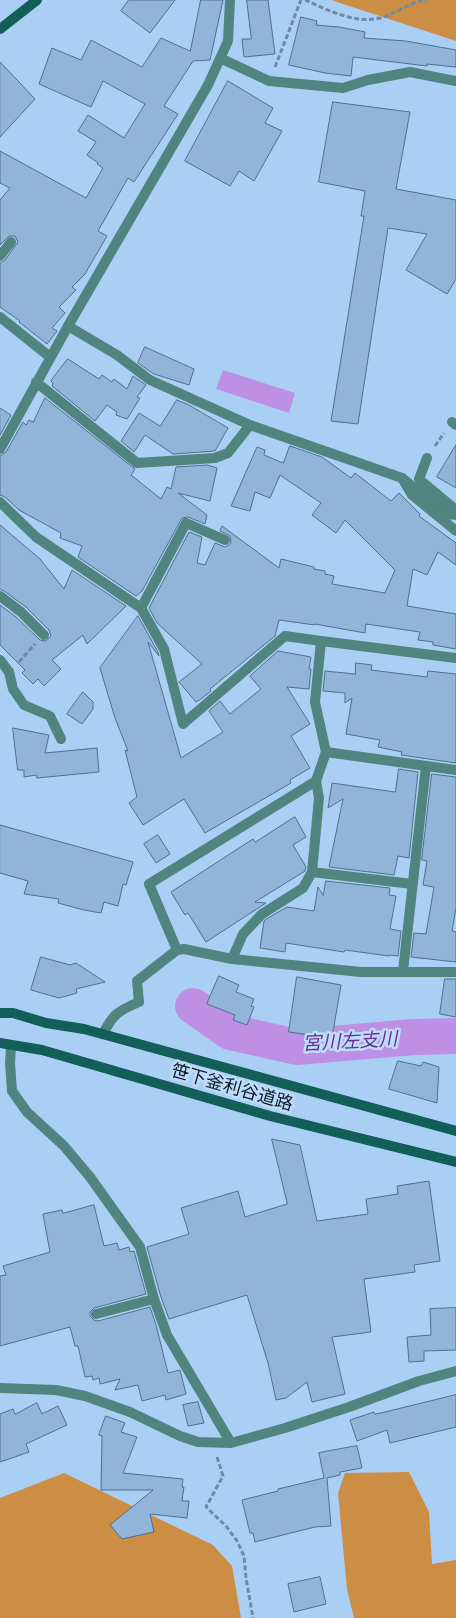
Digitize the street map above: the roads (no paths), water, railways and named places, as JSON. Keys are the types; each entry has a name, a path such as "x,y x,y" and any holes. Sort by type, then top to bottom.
{"street":[{"path":"0,29 37,0"},
{"path":"0,449 50,357 208,85 228,41 230,0"},
{"path":"220,58 269,81 343,88 368,80 410,72 456,80"},
{"path":"0,256 11,242"},
{"path":"0,317 50,357"},
{"path":"68,326 117,355 150,380 250,425 402,478 448,514 456,515"},
{"path":"36,382 137,463 215,458 228,453 250,425"},
{"path":"426,458 419,478 456,510"},
{"path":"402,478 412,495 456,531"},
{"path":"0,502 36,537 141,608 164,649 183,724 285,636 456,658"},
{"path":"141,608 186,523 225,540"},
{"path":"0,596 21,612 44,635"},
{"path":"232,958 243,934 262,914 303,888 312,872 319,798 316,781 326,752 315,702 320,641"},
{"path":"0,660 9,672 13,689 24,705 50,716 61,739"},
{"path":"326,752 456,770"},
{"path":"403,971 426,766"},
{"path":"176,950 149,884 316,781"},
{"path":"312,872 412,884"},
{"path":"103,1034 111,1018 124,1008 139,1002 137,981 176,950 184,949 232,958 361,972 456,972"},
{"name":"笹下釜利谷道路","path":"0,1013 13,1013 46,1023 84,1029 456,1132"},
{"name":"笹下釜利谷道路","path":"0,1043 42,1050 270,1116 456,1162"},
{"path":"11,1046 12,1090 27,1112 64,1146 90,1177 140,1247 154,1299 167,1335 231,1443"},
{"path":"96,1314 154,1299"},
{"path":"0,1388 56,1390 85,1396 130,1412 180,1436 198,1442 231,1443 285,1428 419,1381 456,1371"}],"waterway":[{"name":"宮川左支川","path":"193,1006 230,1032 297,1047 414,1037 456,1036"}]}
